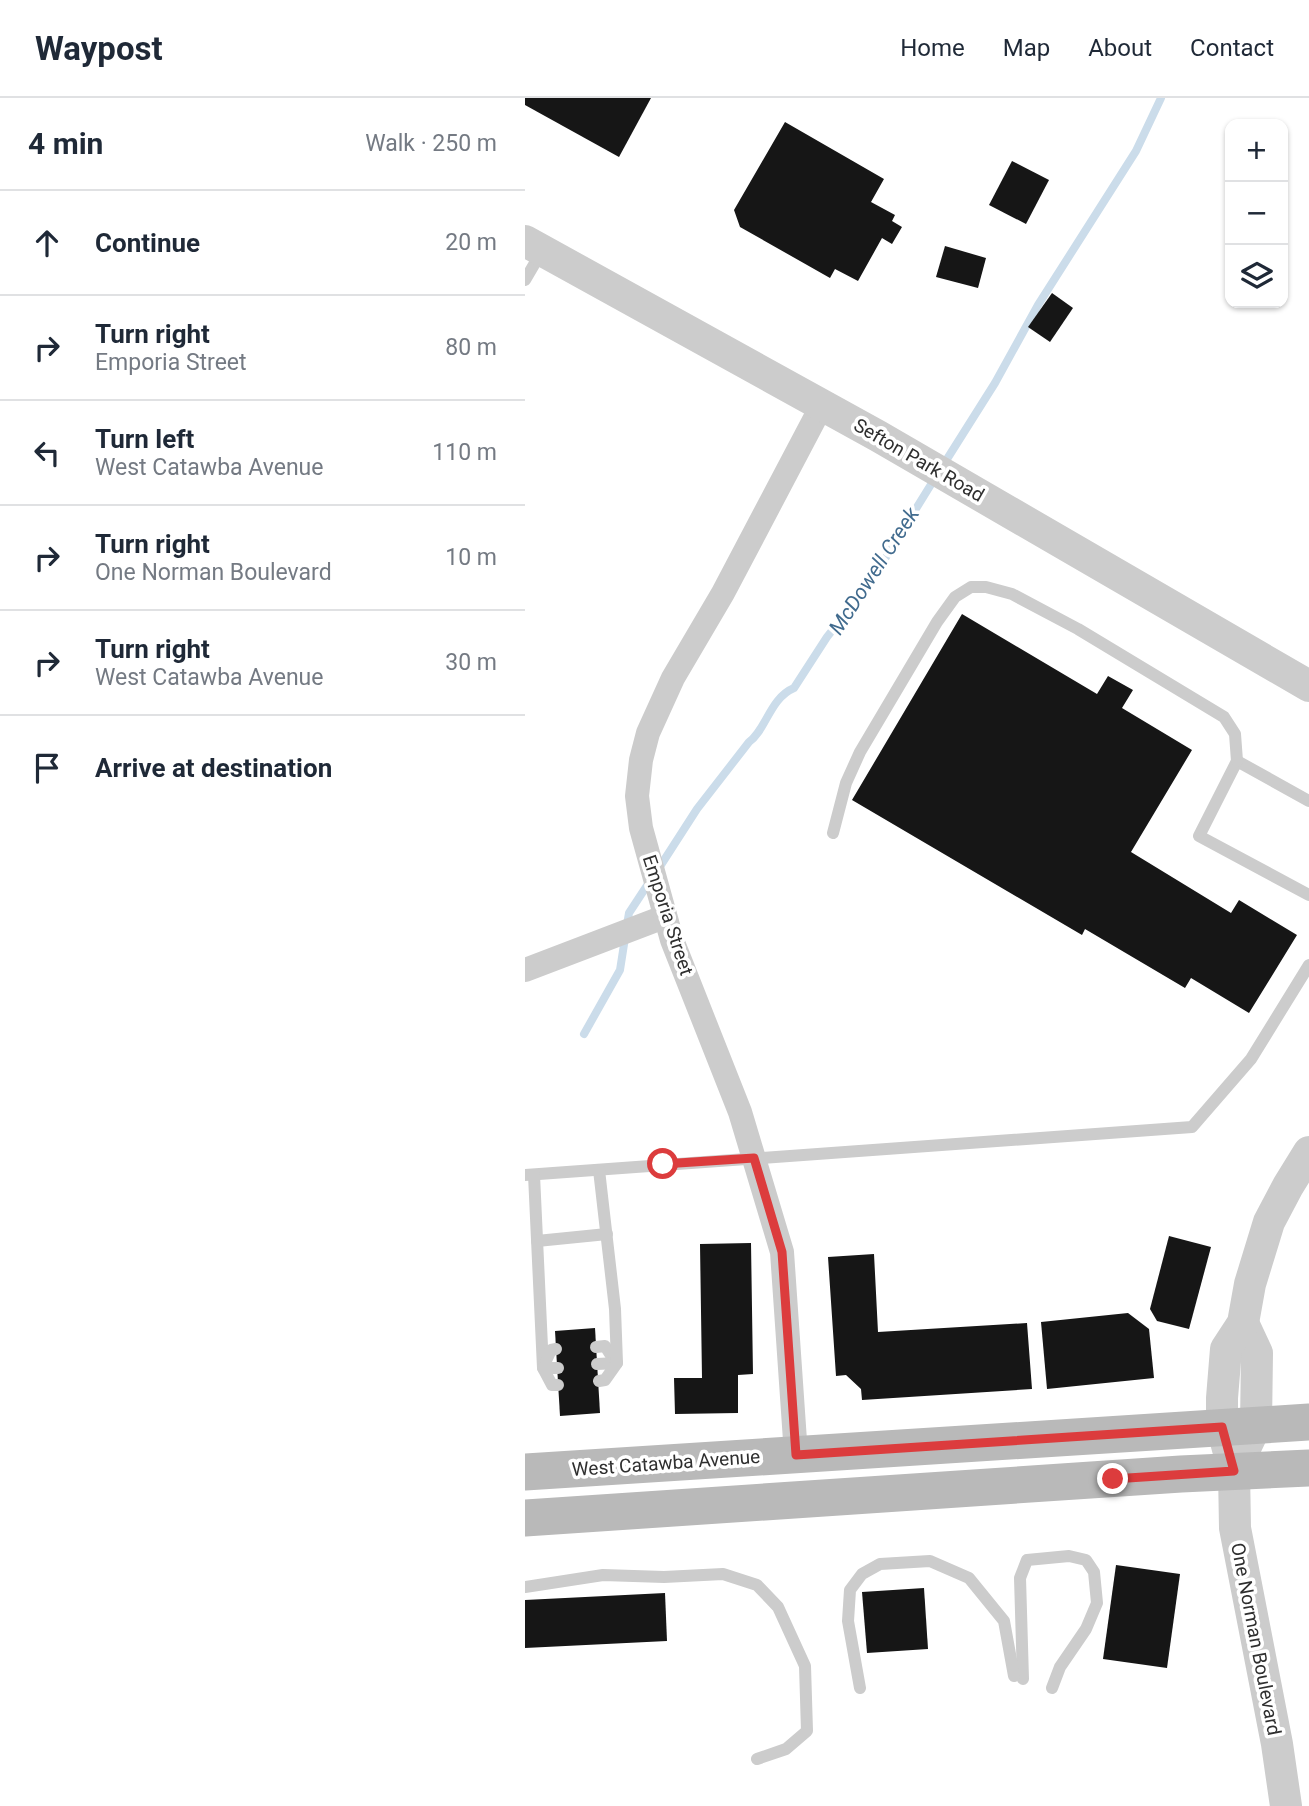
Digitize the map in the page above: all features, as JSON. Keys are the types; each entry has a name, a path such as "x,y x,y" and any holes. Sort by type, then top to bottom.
{"main road":[{"name":"West Catawba Avenue","path":"525,1472 1309,1422"},
{"path":"525,1493 641,1484 717,1460"},
{"path":"525,1518 1309,1468"}],"street":[{"name":"Sefton Park Road","path":"534,246 822,405 1309,686"},
{"name":"Emporia Street","path":"796,1455 782,1252 740,1112 664,917 641,828 637,796 641,760 648,733 673,678 723,593 822,405"},
{"path":"525,970 664,917"},
{"name":"One Norman Boulevard","path":"1286,1806 1277,1744 1235,1528 1234,1471 1239,1426 1226,1349 1243,1323 1250,1284 1269,1222 1308,1156"}],"lane":[{"path":"525,280 534,246"},
{"path":"833,833 846,783 860,752 937,622 955,597 971,587 986,587 1012,594 1078,629 1224,717 1235,734 1237,761 1199,836 1309,895"},
{"path":"1237,761 1309,801"},
{"path":"558,1385 552,1385 543,1368 537,1241 529,1175 1192,1127 1251,1059 1309,965"},
{"path":"599,1170 615,1309 617,1363 605,1380 599,1381"},
{"path":"537,1241 607,1234"},
{"path":"596,1347 605,1346 617,1363"},
{"path":"543,1368 551,1350 556,1349"},
{"path":"597,1364 617,1363"},
{"path":"543,1368 558,1367"},
{"path":"860,1688 848,1620 850,1590 862,1574 880,1564 930,1561 969,1578 1004,1621 1019,1677 1020,1578 1027,1560 1069,1556 1086,1560 1094,1572 1097,1603 1086,1629 1060,1667 1052,1688"},
{"path":"525,1587 603,1575 664,1577 723,1574 757,1586 778,1607 805,1666 807,1731 786,1749 757,1759"}],"building":[{"path":"525,98 651,98 619,157 525,105"},
{"path":"785,122 884,179 871,202 895,215 892,221 902,227 892,244 882,238 858,281 835,269 830,278 740,227 734,210"},
{"path":"1012,161 1049,180 1026,224 989,205"},
{"path":"945,246 986,258 978,288 936,277"},
{"path":"1052,293 1073,308 1050,342 1028,327"},
{"path":"962,614 1097,694 1108,676 1133,690 1122,708 1192,750 1131,852 1231,913 1239,900 1297,935 1249,1013 1191,978 1185,988 1085,929 1082,935 852,800"},
{"path":"1169,1236 1211,1247 1189,1329 1157,1321 1150,1309"},
{"path":"751,1243 753,1374 738,1375 738,1413 675,1414 674,1378 702,1378 700,1244"},
{"path":"874,1254 878,1332 1027,1323 1032,1389 862,1400 861,1389 846,1375 836,1376 828,1257"},
{"path":"1128,1313 1149,1329 1154,1378 1047,1389 1041,1322"},
{"path":"595,1328 600,1413 560,1416 555,1331"},
{"path":"1116,1565 1180,1574 1167,1668 1103,1659"},
{"path":"924,1588 928,1649 867,1653 862,1592"},
{"path":"665,1593 667,1641 525,1648 525,1600"}],"waterway":[{"name":"McDowell Creek","path":"942,467 995,383 1038,305 1136,151 1161,98"},
{"name":"McDowell Creek","path":"659,868 697,809 755,737 779,699 794,688 827,637 870,583 935,478"},
{"name":"McDowell Creek","path":"627,925 629,913 650,881"},
{"name":"McDowell Creek","path":"584,1034 620,970 625,938"}],"route":[{"path":"663,1164 754,1158 782,1252 796,1455 1222,1427 1234,1471 1113,1479"}]}
